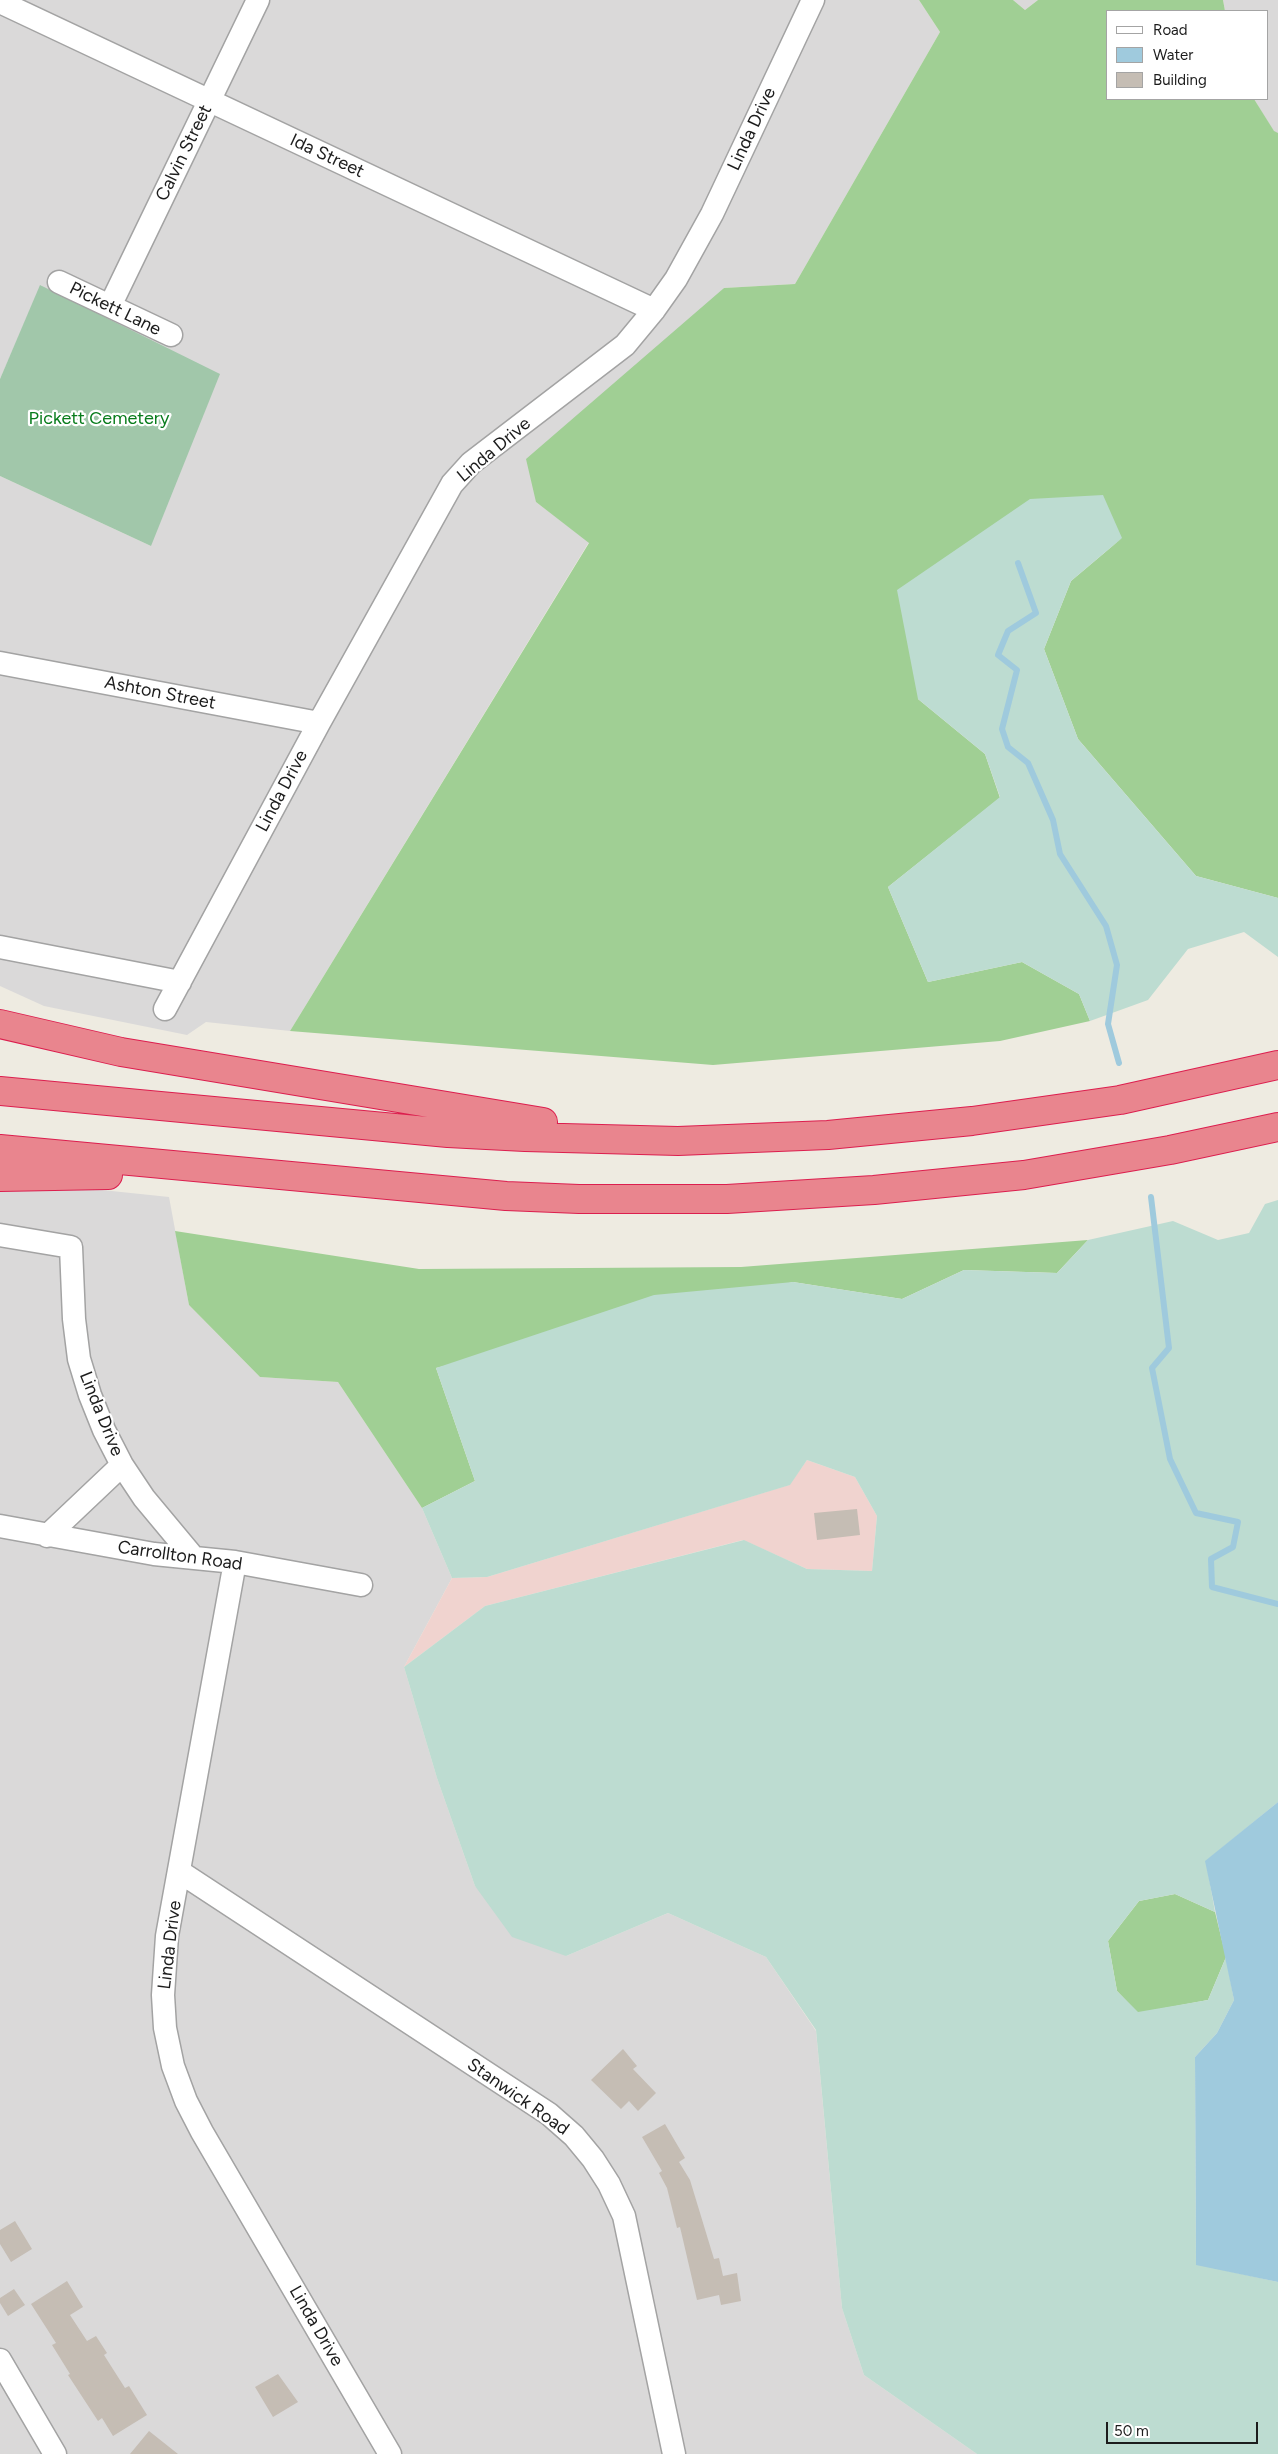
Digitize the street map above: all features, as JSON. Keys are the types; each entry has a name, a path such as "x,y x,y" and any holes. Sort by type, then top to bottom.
{"highway":[{"path":"0,1024 121,1052 480,1113 678,1141"},
{"path":"0,1091 448,1133 545,1138 678,1141 828,1135 972,1121 1120,1100 1278,1065"},
{"path":"0,1149 506,1196 579,1200 727,1199 884,1189 1024,1175 1170,1150 1278,1127"},
{"path":"0,1177 256,1174"}],"street":[{"name":"Calvin Street","path":"110,306 258,0"},
{"name":"Linda Drive","path":"165,1009 319,723 452,484 471,463 625,345 654,310 676,279 712,214 812,0"},
{"name":"Ida Street","path":"0,2 654,310"},
{"name":"Pickett Lane","path":"59,282 172,336"},
{"name":"Ashton Street","path":"0,663 319,723"},
{"path":"0,947 180,982"},
{"name":"Linda Drive","path":"0,1235 72,1247 74,1319 79,1359 90,1395 104,1430 122,1465 144,1498 194,1558"},
{"path":"47,1536 122,1465"},
{"name":"Carrollton Road","path":"0,1526 47,1536 194,1558 235,1562 361,1585"},
{"name":"Linda Drive","path":"235,1562 167,1936 163,1995 165,2028 180,2083 202,2132 390,2454"},
{"name":"Stanwick Road","path":"180,1872 548,2114 574,2136 593,2159 609,2184 624,2216 674,2454"},
{"path":"0,2360 55,2454"}],"shaded area":[{"path":"0,0 919,0 940,32 795,284 724,288 536,502 589,542 290,1031 206,1022 187,1035 44,1006 0,986 0,476 151,546 41,285 0,379"},
{"path":"1013,0 1038,0 1025,10"},
{"path":"1223,0 1278,0 1278,133 1274,132 1255,100 1268,100 1268,10 1225,10"},
{"path":"1103,495 1122,538 1071,581 1044,649 1078,739 1196,876 1278,898 1278,957 1244,932 1188,949 1148,1000 1090,1021 1079,994 1022,962 928,982 888,887 1000,797 985,754 918,699 897,590 1030,499"},
{"path":"35,1183 169,1197 189,1305 260,1377 338,1382 422,1508 452,1578 404,1667 437,1778 475,1886 566,1956 668,1913 766,1957 816,2031 842,2308 864,2375 977,2454 0,2454 0,1188"},
{"path":"1278,1200 1278,1802 1206,1861 1215,1912 1175,1894 1139,1901 1108,1941 1117,1991 1138,2012 1208,2000 1226,1957 1234,2000 1217,2033 1195,2057 1196,2264 1278,2282 1278,2454 977,2454 864,2375 842,2308 816,2030 766,1957 668,1913 566,1956 512,1937 475,1886 437,1778 404,1667 485,1606 744,1540 807,1569 872,1571 877,1516 855,1477 807,1460 790,1485 487,1577 452,1578 422,1508 475,1481 436,1368 654,1295 793,1282 902,1299 964,1270 1057,1273 1088,1240 1173,1221 1218,1240 1249,1233 1265,1204"},
{"path":"807,1460 855,1477 877,1516 872,1571 807,1569 743,1540 485,1606 404,1667 452,1578 487,1577 789,1485"}],"green space":[{"path":"919,0 1013,0 1025,10 1038,0 1223,0 1225,10 1106,10 1106,100 1255,100 1274,131 1278,133 1278,898 1196,876 1078,739 1044,649 1071,581 1122,538 918,699 985,754 1000,798 888,887 928,982 1022,962 1079,994 1090,1021 1000,1041 713,1065 290,1031 589,543 536,502 526,459 724,288 795,284 940,32"},
{"name":"Pickett Cemetery","path":"40,285 220,374 151,546 0,476 0,379"},
{"path":"175,1231 419,1269 741,1267 1088,1240 1057,1273 964,1270 902,1299 793,1282 436,1368 475,1481 422,1508 338,1382 260,1377 189,1305"},
{"path":"1175,1894 1215,1912 1226,1957 1208,2000 1138,2013 1117,1991 1108,1941 1139,1901"}],"water":[{"path":"1278,1802 1278,2282 1196,2265 1195,2057 1217,2033 1234,2000 1205,1861"}],"building":[{"path":"857,1509 860,1535 817,1540 814,1513"},
{"path":"623,2049 637,2066 633,2069 656,2093 638,2111 629,2101 621,2109 591,2080"},
{"path":"665,2124 685,2158 679,2162 690,2180 714,2259 719,2258 723,2276 737,2273 741,2301 721,2305 719,2295 697,2300 680,2227 677,2228 667,2188 659,2173 662,2171 642,2137"},
{"path":"15,2221 32,2249 11,2262 0,2244 0,2230"},
{"path":"67,2281 83,2307 70,2315 87,2341 96,2336 107,2353 104,2355 125,2388 129,2386 147,2415 113,2436 102,2418 98,2421 68,2375 70,2374 52,2345 56,2343 31,2304"},
{"path":"14,2289 25,2305 8,2316 0,2303 0,2298"},
{"path":"278,2374 298,2402 273,2417 255,2387"},
{"path":"149,2431 178,2454 130,2454"}],"waterway":[{"path":"1018,563 1036,613 1008,631 998,655 1017,670 1002,729 1008,747 1028,763 1053,820 1060,854 1106,926 1117,965 1108,1024 1119,1063"},
{"path":"1151,1197 1169,1348 1152,1368 1170,1459 1196,1513 1238,1522 1233,1547 1211,1559 1212,1587 1278,1604"}]}
